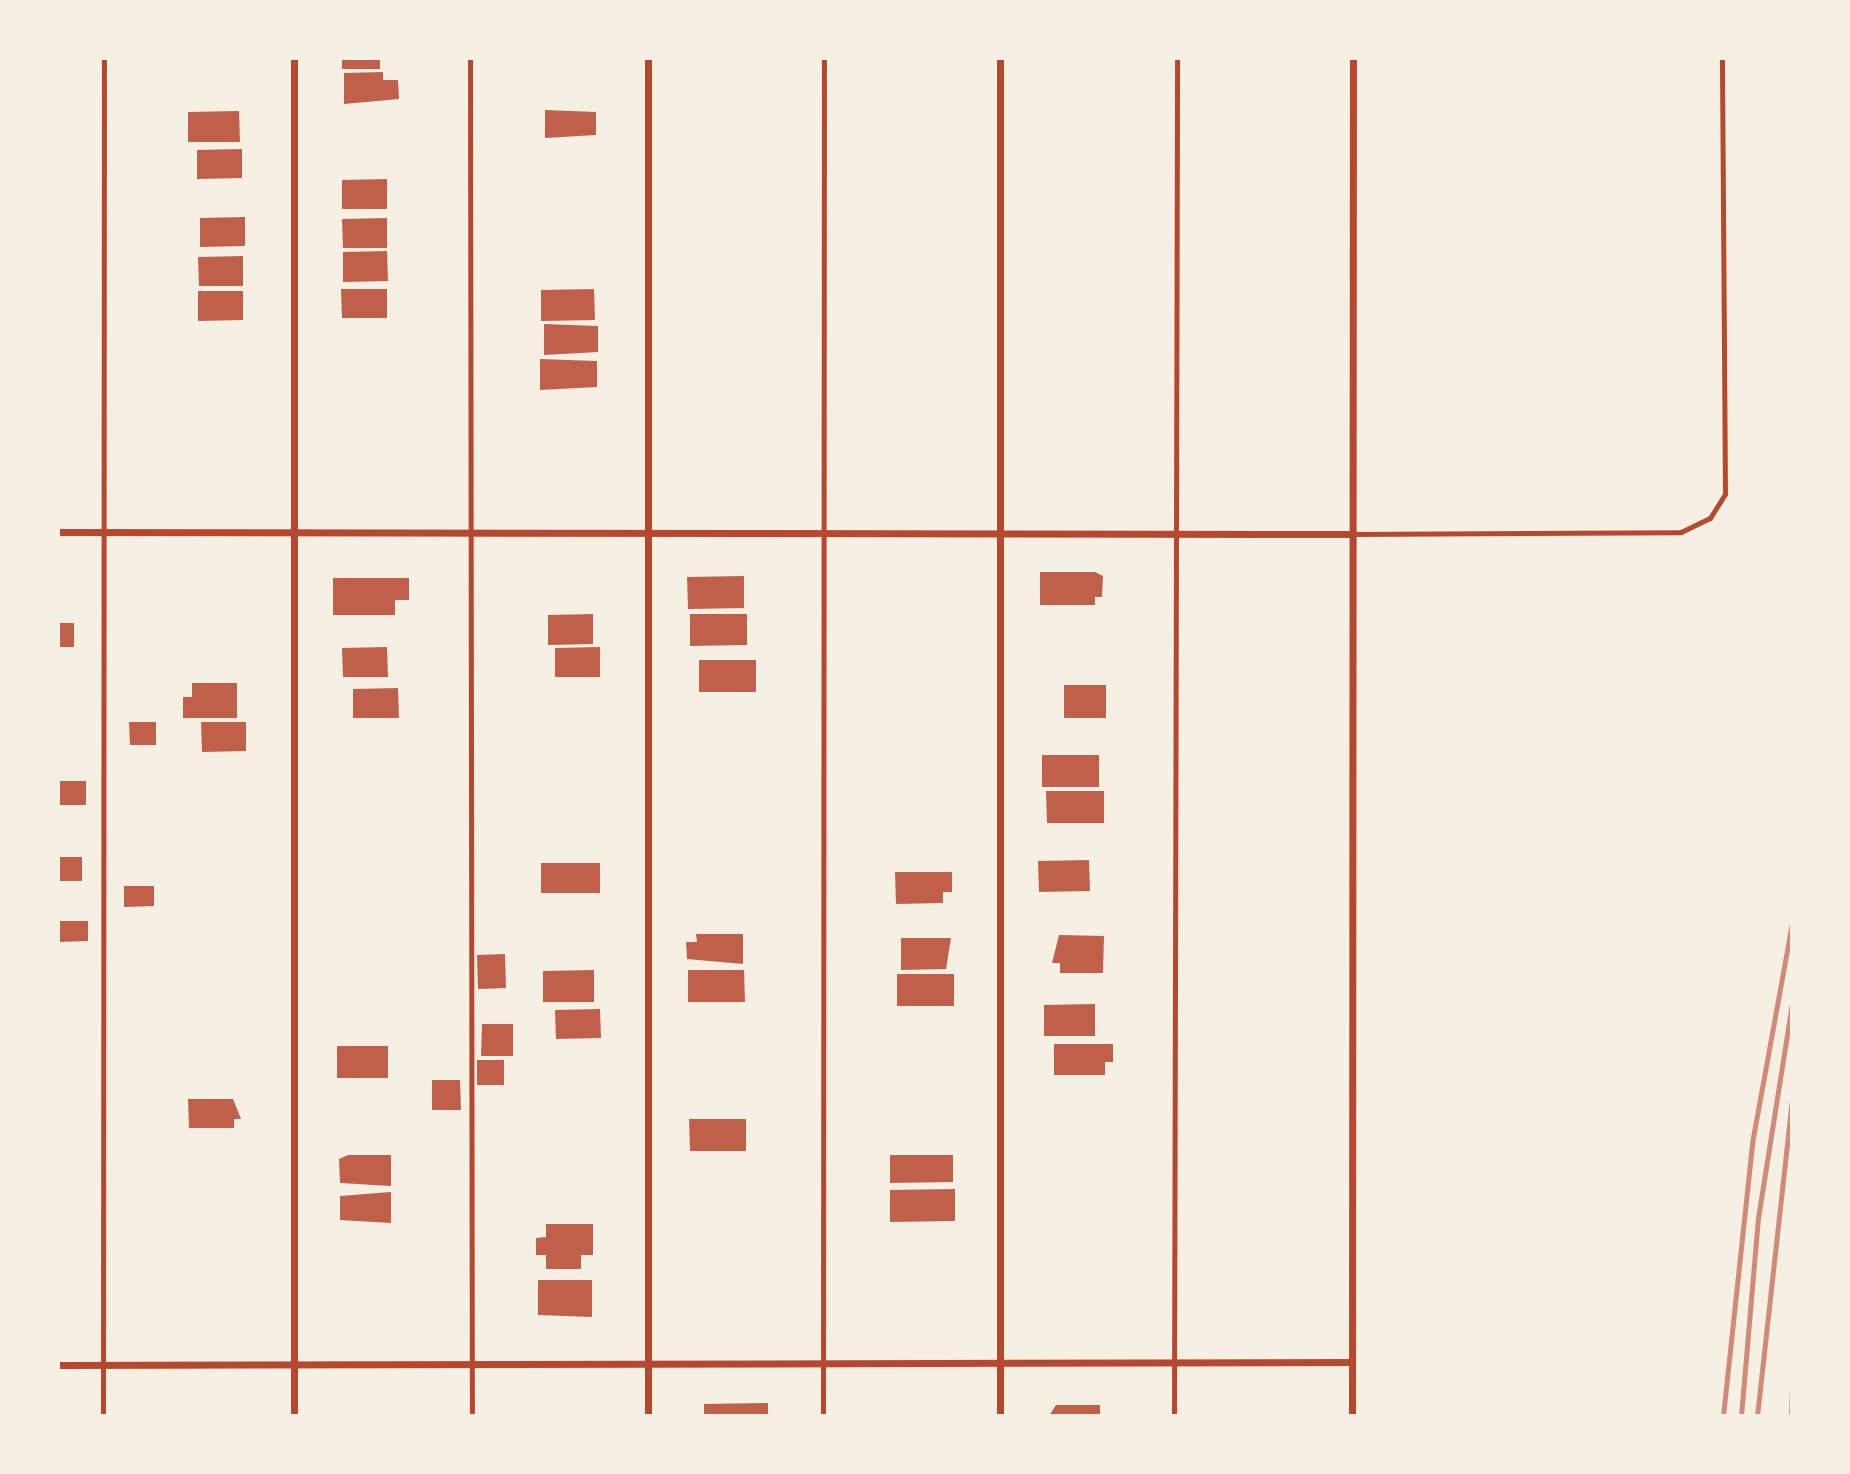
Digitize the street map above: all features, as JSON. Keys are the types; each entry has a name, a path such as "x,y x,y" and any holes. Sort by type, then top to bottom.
{"street":[{"path":"294,58 294,1416"},
{"path":"648,58 648,1416"},
{"path":"1000,58 1000,1416"},
{"path":"1352,1416 1353,58"},
{"path":"58,532 647,530 999,535 1352,534"},
{"path":"58,1365 1352,1362"}],"lane":[{"path":"103,1416 104,58"},
{"path":"470,58 472,1416"},
{"path":"823,1416 824,58"},
{"path":"1174,1416 1177,58"},
{"path":"1352,534 1681,532 1710,518 1726,494 1722,58"}],"building":[{"path":"342,58 380,58 380,69 342,69"},
{"path":"383,72 383,80 398,80 399,99 344,104 344,73"},
{"path":"545,110 596,112 596,135 545,138"},
{"path":"239,111 240,142 188,142 188,112"},
{"path":"242,149 242,178 197,179 197,150"},
{"path":"387,179 387,209 342,209 342,180"},
{"path":"245,217 245,246 200,247 200,218"},
{"path":"387,218 387,248 343,248 342,219"},
{"path":"387,251 388,281 343,282 343,252"},
{"path":"243,256 243,286 199,286 198,257"},
{"path":"341,289 387,289 387,318 342,318"},
{"path":"594,289 595,320 541,321 541,290"},
{"path":"198,291 243,291 243,320 198,321"},
{"path":"544,324 598,326 598,352 544,355"},
{"path":"540,359 597,361 597,387 540,390"},
{"path":"1040,572 1095,572 1103,576 1102,597 1095,597 1095,605 1040,605"},
{"path":"744,576 744,608 688,609 687,577"},
{"path":"333,578 409,578 409,600 395,600 395,615 333,615"},
{"path":"593,614 593,644 548,645 548,615"},
{"path":"690,614 747,614 747,645 690,646"},
{"path":"58,623 74,623 74,647 58,647"},
{"path":"387,647 388,677 343,677 342,648"},
{"path":"600,647 600,677 555,677 555,648"},
{"path":"699,660 756,660 756,692 699,692"},
{"path":"192,683 237,683 237,718 183,718 183,697 192,697"},
{"path":"1064,685 1106,685 1106,718 1064,718"},
{"path":"398,688 399,718 353,718 353,689"},
{"path":"129,722 156,722 156,745 130,745"},
{"path":"201,722 246,722 246,751 202,752"},
{"path":"1042,755 1099,755 1099,787 1042,787"},
{"path":"59,781 86,781 86,805 59,805"},
{"path":"1046,791 1104,791 1104,823 1047,823"},
{"path":"58,857 82,857 82,881 58,881"},
{"path":"1089,860 1090,891 1039,892 1038,861"},
{"path":"541,863 600,863 600,893 541,893"},
{"path":"895,872 952,872 952,892 943,892 943,903 896,904"},
{"path":"124,886 154,886 154,906 124,907"},
{"path":"58,921 88,921 88,941 58,942"},
{"path":"696,934 743,934 743,964 687,959 686,942 697,942"},
{"path":"1059,935 1104,936 1103,973 1060,973 1060,963 1052,963"},
{"path":"901,938 951,938 946,969 901,970"},
{"path":"505,954 506,988 478,989 477,955"},
{"path":"594,970 594,1002 543,1002 543,971"},
{"path":"688,970 744,970 745,1002 688,1002"},
{"path":"897,974 954,974 954,1006 897,1006"},
{"path":"1095,1004 1095,1036 1044,1036 1044,1005"},
{"path":"600,1009 601,1038 556,1039 555,1010"},
{"path":"482,1024 513,1024 513,1056 481,1056"},
{"path":"1054,1044 1113,1044 1113,1062 1105,1062 1105,1075 1054,1075"},
{"path":"337,1046 388,1046 388,1078 337,1078"},
{"path":"477,1060 504,1060 504,1085 477,1085"},
{"path":"432,1080 460,1080 461,1110 432,1110"},
{"path":"188,1099 233,1099 241,1119 234,1119 234,1128 189,1128"},
{"path":"689,1119 746,1119 746,1151 690,1151"},
{"path":"348,1155 391,1155 391,1186 340,1183 339,1159"},
{"path":"890,1155 953,1155 953,1182 890,1183"},
{"path":"955,1189 955,1221 890,1222 890,1190"},
{"path":"391,1192 391,1223 340,1220 340,1196"},
{"path":"546,1224 593,1224 593,1255 581,1255 581,1269 546,1269 546,1255 536,1255 536,1238 546,1237"},
{"path":"538,1280 592,1280 592,1317 538,1315"},
{"path":"768,1403 768,1416 704,1416 704,1404"},
{"path":"1056,1405 1100,1405 1100,1416 1049,1416"}],"railway":[{"path":"1723,1416 1752,1143 1792,923"},
{"path":"1741,1416 1758,1218 1792,1004"},
{"path":"1757,1416 1792,1100"},
{"path":"1791,1416 1792,1388"}]}
